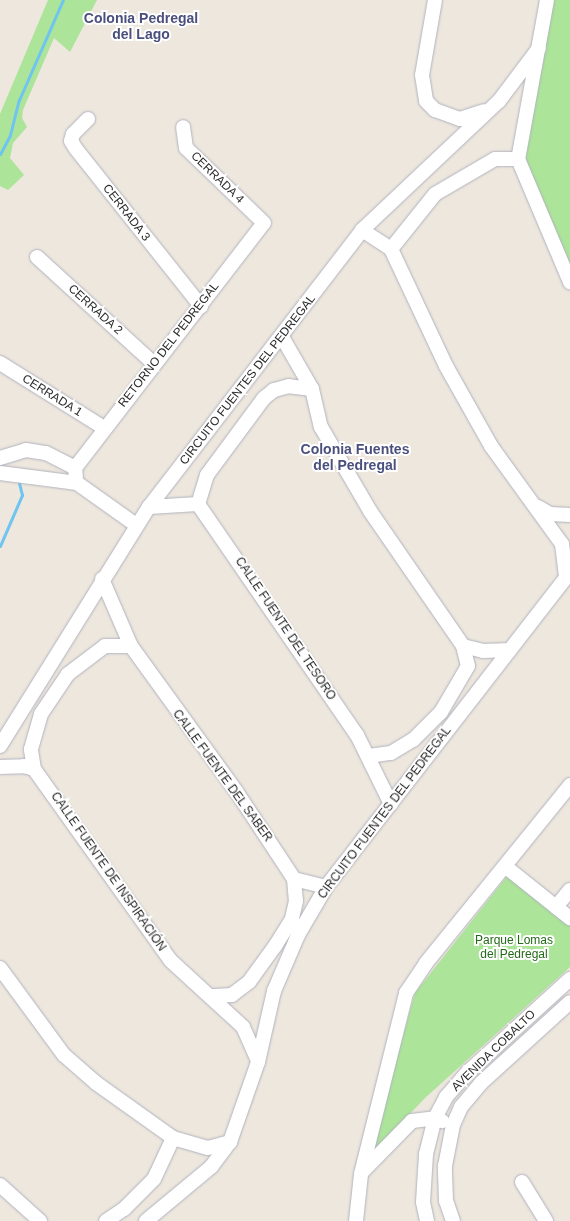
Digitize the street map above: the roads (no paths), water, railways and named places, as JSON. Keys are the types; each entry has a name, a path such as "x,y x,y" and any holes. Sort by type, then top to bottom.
{"street":[{"path":"434,0 422,75 426,101 435,110 460,119 481,113 499,101"},
{"name":"CIRCUITO FUENTES DEL PEDREGAL","path":"518,159 547,0"},
{"name":"CIRCUITO FUENTES DEL PEDREGAL","path":"0,746 136,525 282,337 362,230 499,101 539,48"},
{"name":"CERRADA 3","path":"88,120 73,134 71,142 201,306"},
{"name":"CERRADA 4","path":"183,127 186,148 264,222"},
{"path":"391,249 435,194 494,159 518,159 570,282"},
{"name":"RETORNO DEL PEDREGAL","path":"75,468 153,363 201,306 264,222"},
{"path":"362,230 391,249 446,366 486,438 562,544 568,575"},
{"name":"CERRADA 2","path":"37,257 153,363"},
{"path":"282,337 312,389 321,427 350,477 463,646 468,666 441,712 413,740 392,753 370,756"},
{"name":"CERRADA 1","path":"0,363 104,428"},
{"path":"149,507 198,504 207,475 264,398 274,390 289,386 312,389"},
{"path":"0,458 26,450 46,453 75,468 77,483"},
{"path":"1,473 77,483 136,525"},
{"name":"CALLE FUENTE DEL TESORO","path":"198,504 273,609 370,756 391,804"},
{"path":"537,507 550,514 570,516"},
{"name":"CIRCUITO FUENTES DEL PEDREGAL","path":"146,1221 211,1167 230,1142 258,1062 274,991 298,935 326,887 568,575"},
{"name":"CALLE FUENTE DEL SABER","path":"102,579 131,646 236,791 294,879"},
{"path":"0,767 24,766 34,769 31,749 41,714 68,674 105,646 131,646"},
{"path":"463,646 483,651 510,650"},
{"name":"CALLE FUENTE DE INSPIRACIÓN","path":"34,769 170,960 243,1027 258,1062"},
{"path":"356,1221 361,1174 406,993 426,962 506,867 570,786"},
{"path":"506,867 570,918"},
{"path":"210,996 232,995 249,982 270,953 292,919 296,901 294,879 326,887"},
{"path":"556,907 570,890"},
{"path":"0,968 64,1055 96,1083 173,1138 208,1148 230,1142"},
{"name":"AVENIDA COBALTO","path":"426,1221 423,1202 426,1154 435,1118 446,1098 469,1072 570,980"},
{"name":"AVENIDA COBALTO","path":"453,1221 446,1201 445,1166 452,1125 461,1107 481,1083 570,1002"},
{"path":"361,1174 412,1121 435,1118 452,1125"},
{"path":"106,1221 124,1209 154,1179 173,1138"},
{"path":"522,1182 546,1221"},
{"path":"0,1186 40,1221"}],"waterway":[{"path":"0,154 10,135 19,100 63,0"},
{"path":"0,546 22,495 18,479"}],"district":[{"name":"Colonia Pedregal del Lago","path":"141,26"},
{"name":"Colonia Fuentes del Pedregal","path":"355,458"}],"park label":[{"name":"Parque Lomas del Pedregal","path":"514,948"}]}
